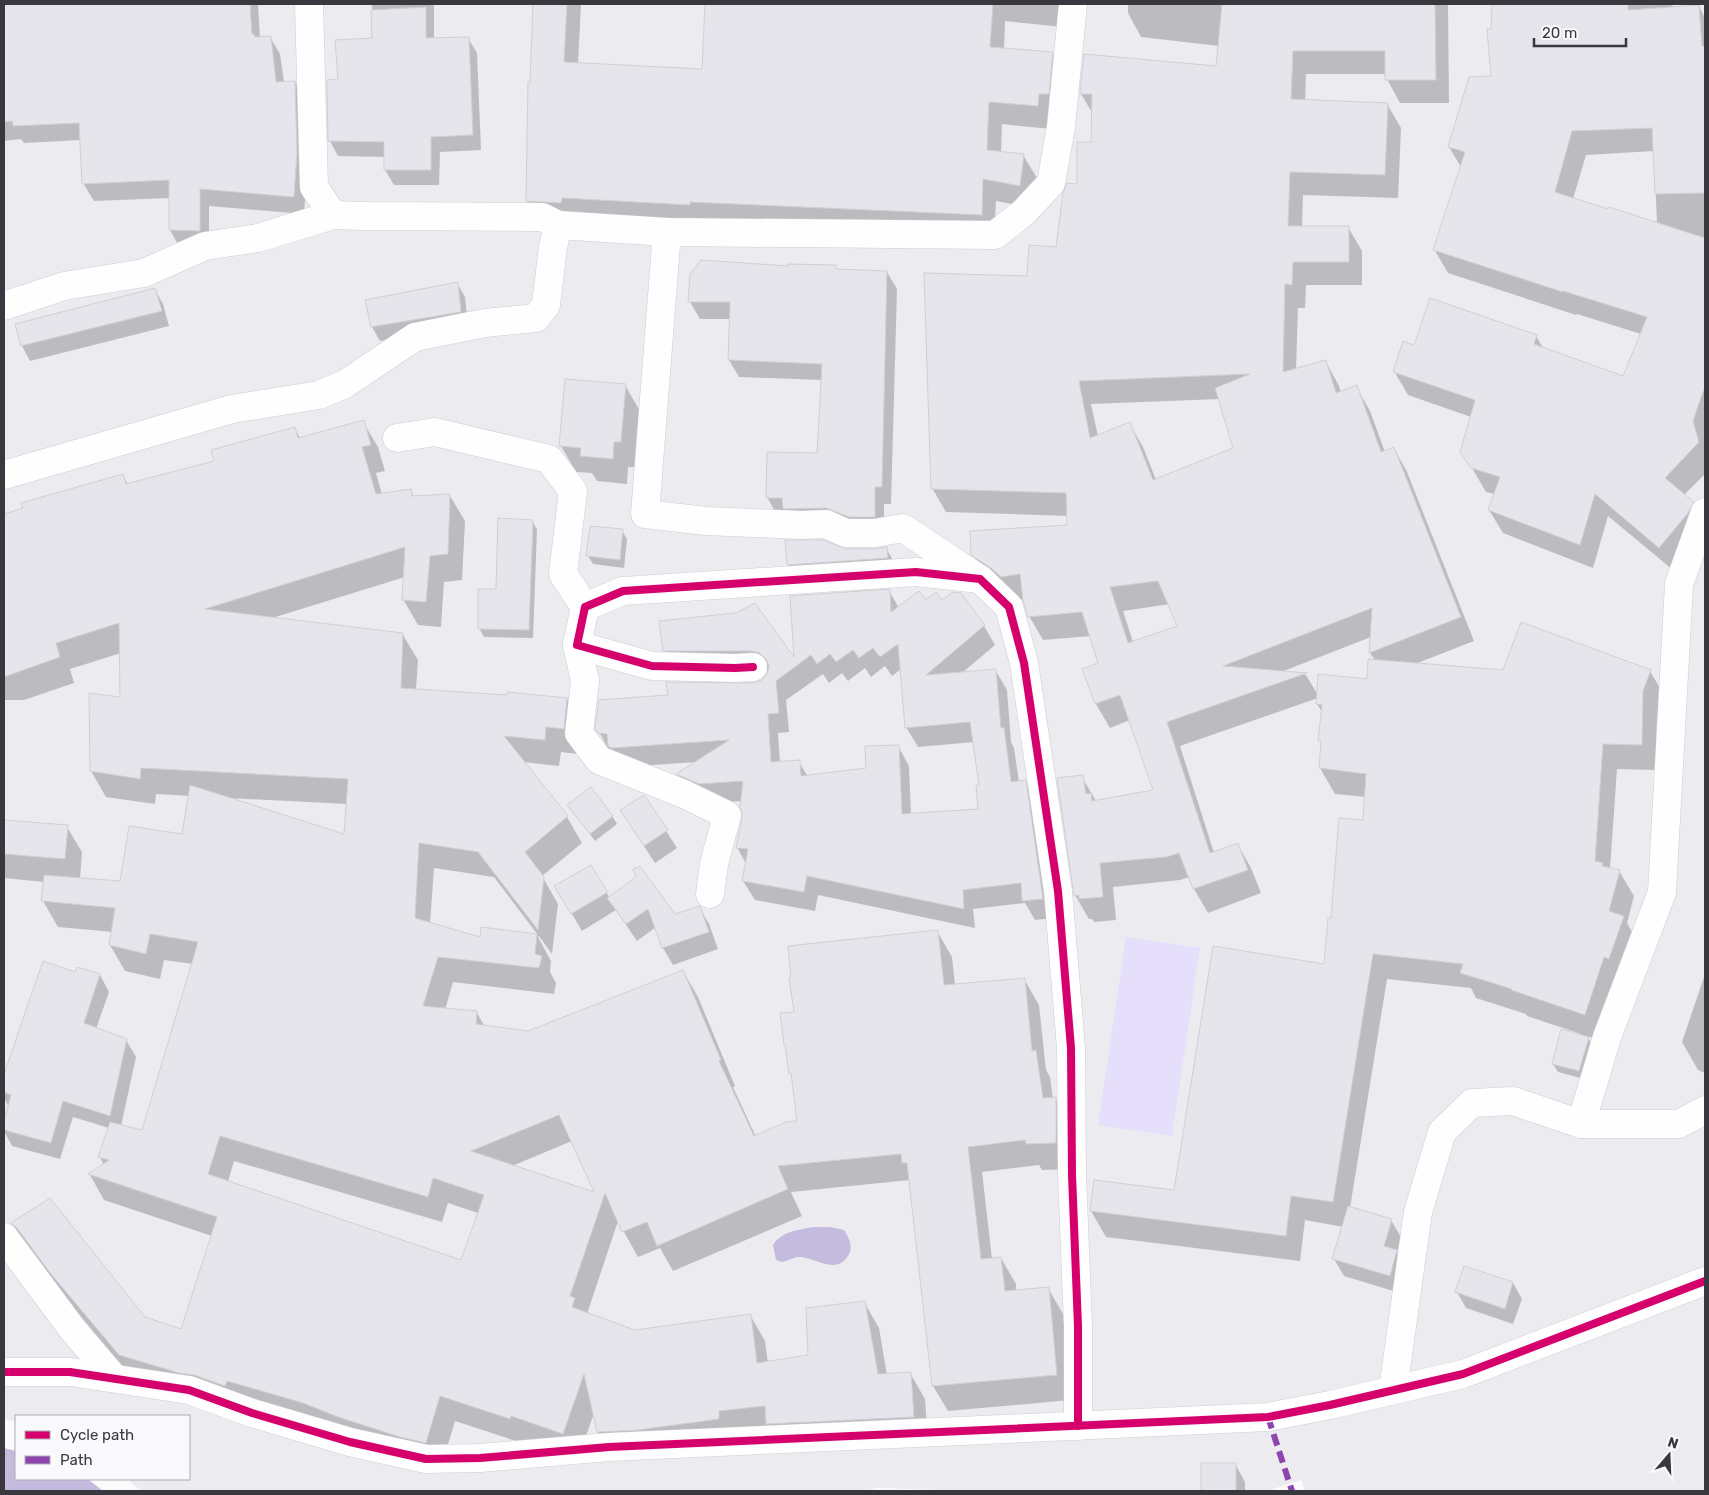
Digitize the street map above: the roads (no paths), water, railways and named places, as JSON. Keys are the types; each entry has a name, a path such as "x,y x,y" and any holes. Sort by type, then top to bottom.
{"street":[{"path":"309,4 314,187 333,215"},
{"path":"4,306 64,286 144,273 205,246 258,238 333,215 542,217 558,225 667,232 995,235 1024,212 1051,183 1061,127 1073,4"},
{"path":"4,475 232,409 319,395 345,384 415,337 485,324 536,318 546,305 553,247 558,225"},
{"path":"667,232 645,514 706,521 826,524 846,533 874,533 904,528 980,579 1008,607 1024,663 1058,891 1071,1048 1072,1175 1078,1326 1078,1426"},
{"path":"397,438 434,432 549,459 572,491 562,574 585,607 577,646 585,681 578,733 599,760 684,794 727,815 714,864 710,894"},
{"path":"1581,1124 1607,1037 1662,892 1678,584 1705,512"},
{"path":"585,607 623,591 916,572 980,579"},
{"path":"577,646 652,666 735,668 753,666"},
{"path":"1393,1390 1418,1212 1442,1132 1472,1103 1513,1101 1581,1124 1679,1124 1705,1110"},
{"path":"4,1237 73,1330 114,1378"},
{"path":"4,1372 70,1372 189,1390 252,1414 350,1442 426,1459 480,1458 609,1447 1268,1417 1330,1405 1463,1374 1705,1282"}]}
